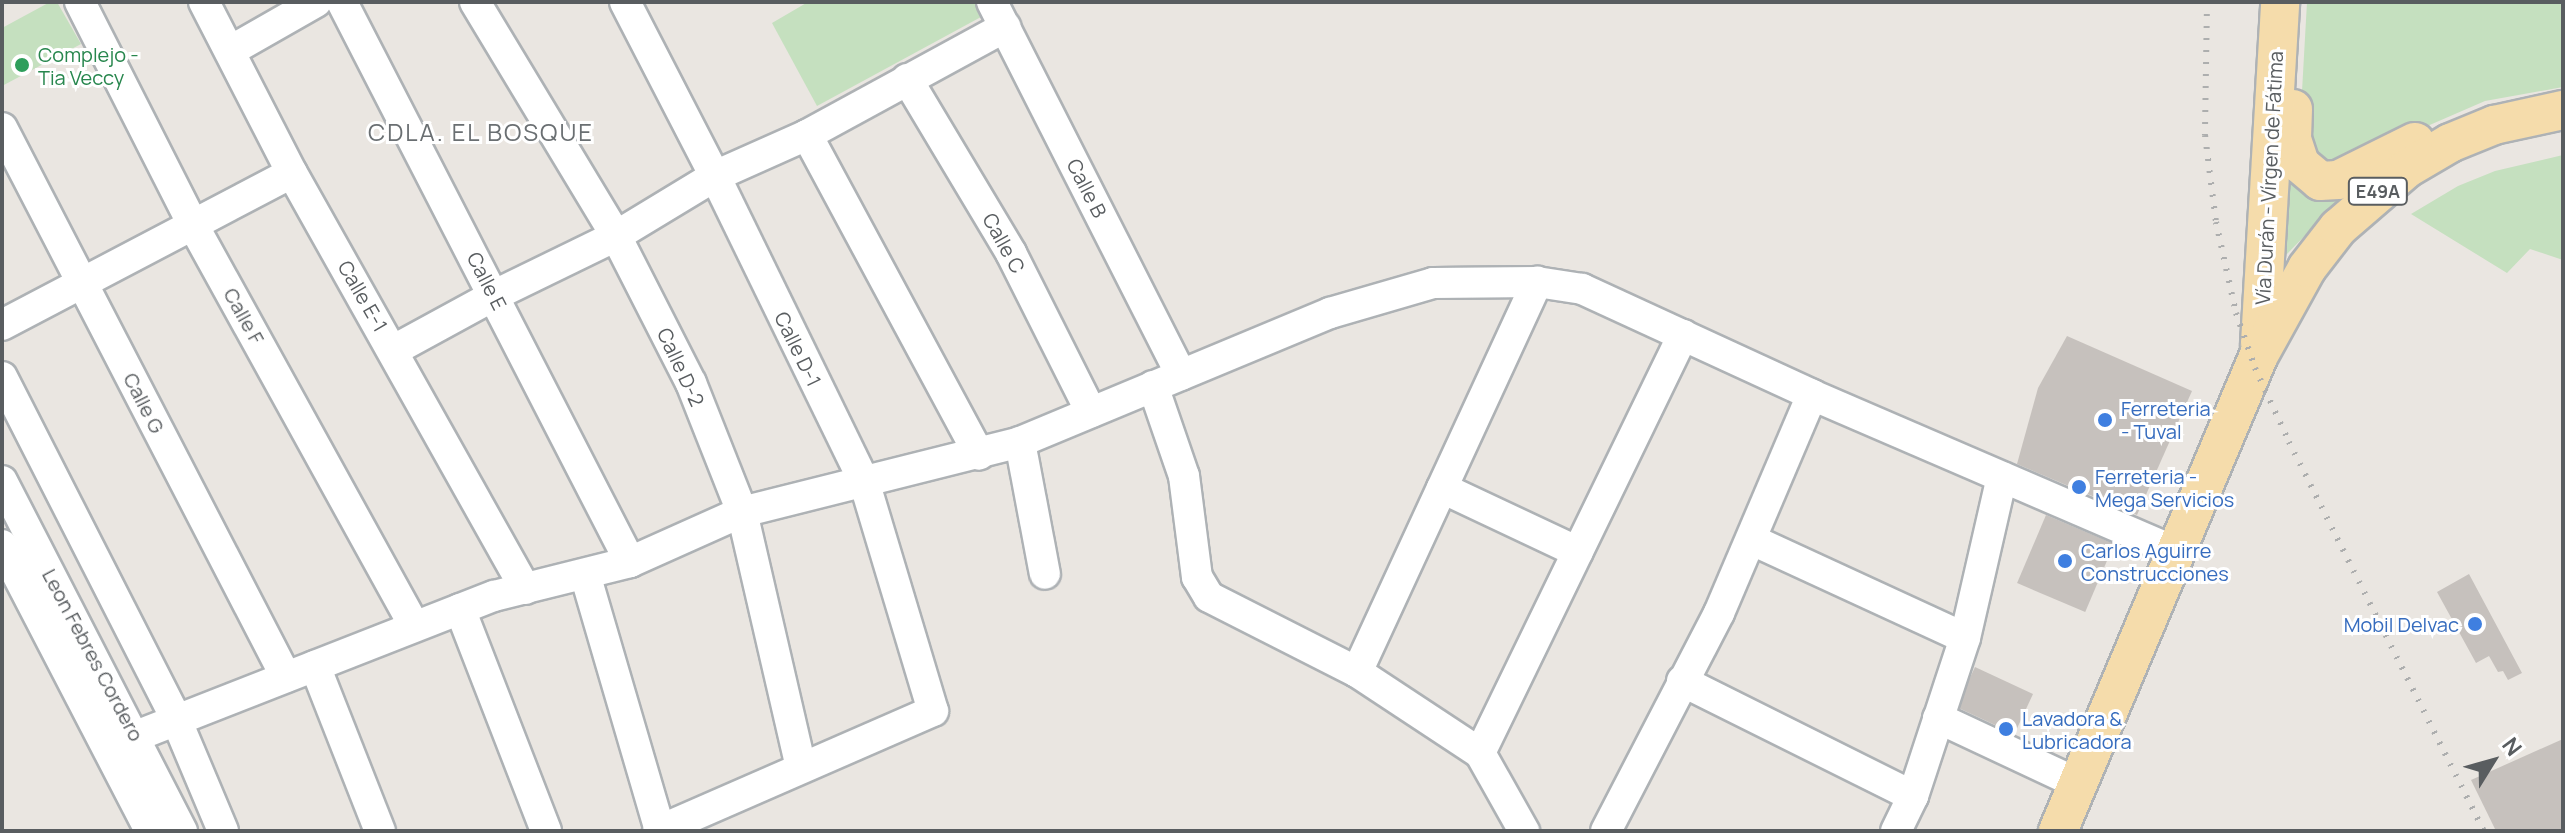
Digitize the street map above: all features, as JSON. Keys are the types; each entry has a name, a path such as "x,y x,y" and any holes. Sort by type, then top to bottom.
{"main road":[{"path":"2282,2 2293,15 2297,37 2292,139 2300,164 2320,181 2338,180 2430,135 2463,138"},
{"name":"Vía Durán - Vírgen de Fátima","path":"2259,355 2282,2"},
{"name":"Vía Durán - Vírgen de Fátima","path":"2058,831 2259,355 2307,268 2338,228 2406,169 2494,125 2563,110"}],"street":[{"name":"Calle F","path":"80,2 193,225 414,626"},
{"name":"Calle E-1","path":"204,2 292,173 394,350 525,589"},
{"path":"230,51 316,2"},
{"name":"Calle E","path":"342,2 630,562"},
{"name":"Calle D-2","path":"475,2 616,236 691,383 742,512 801,767"},
{"name":"Calle D-1","path":"625,2 715,176 864,481 933,711 801,767"},
{"path":"394,350 495,295 616,236 715,176 807,135 907,79 999,15"},
{"name":"Calle B","path":"999,15 1181,375"},
{"name":"Calle C","path":"907,79 1011,253 1091,412"},
{"name":"Calle G","path":"2,128 286,677"},
{"path":"807,135 979,455"},
{"path":"2,325 292,173"},
{"path":"1357,672 1537,282"},
{"path":"136,736 460,609 630,562 742,512 979,455 1020,442 1330,313 1433,283 1537,282 1582,289 1812,395 2177,552"},
{"path":"1480,753 1683,335"},
{"path":"2,377 176,719 223,831"},
{"path":"1153,386 1178,453 1197,577 1209,597 1357,672 1480,753 1524,831"},
{"path":"1606,831 1719,613 1812,395"},
{"path":"1020,442 1045,574"},
{"path":"1896,831 1913,796 1965,638 2002,477"},
{"name":"Leon Febres Cordero","path":"2,481 136,736 182,831"},
{"path":"1442,488 1578,552"},
{"path":"1752,540 1965,638"},
{"name":"Leon Febres Cordero","path":"2,545 150,831"},
{"path":"585,574 659,830 715,818 801,767"},
{"path":"460,609 546,831"},
{"path":"315,666 380,831"},
{"path":"1682,681 1913,796"},
{"path":"1938,718 2079,784"}],"green space":[{"name":"Complejo - Tia Veccy","path":"50,2 57,2 81,44 2,86 2,28"},
{"path":"808,2 988,2 992,11 817,106 772,23"},
{"path":"2307,2 2563,2 2563,87 2485,101 2349,160 2327,162 2319,159 2300,127"},
{"path":"2282,154 2357,182 2282,259"},
{"path":"2563,155 2563,260 2530,249 2507,273 2411,214 2458,186 2495,171"}],"building":[{"name":"Ferreteria - Tuval","path":"2067,336 2192,391 2137,515 2017,464 2038,388"},
{"name":"Carlos Aguirre Construcciones","path":"2046,515 2114,544 2085,612 2017,583"},
{"name":"Mobil Delvac","path":"2469,574 2522,673 2508,680 2503,671 2498,672 2489,656 2476,663 2437,592"},
{"path":"1975,667 2033,694 2014,734 1956,707"},
{"path":"2563,739 2563,831 2496,831 2471,780"}],"railway":[{"path":"2207,2 2205,135 2216,222 2236,313 2255,368 2289,442 2484,831"}],"place":[{"name":"Complejo - Tia Veccy","path":"22,65"},
{"name":"Ferreteria - Tuval","path":"2105,420"},
{"name":"Ferreteria - Mega Servicios","path":"2079,487"},
{"name":"Carlos Aguirre Construcciones","path":"2065,561"},
{"name":"Mobil Delvac","path":"2475,624"},
{"name":"Lavadora & Lubricadora","path":"2006,729"}],"district":[{"name":"CDLA. EL BOSQUE","path":"481,132"}]}
